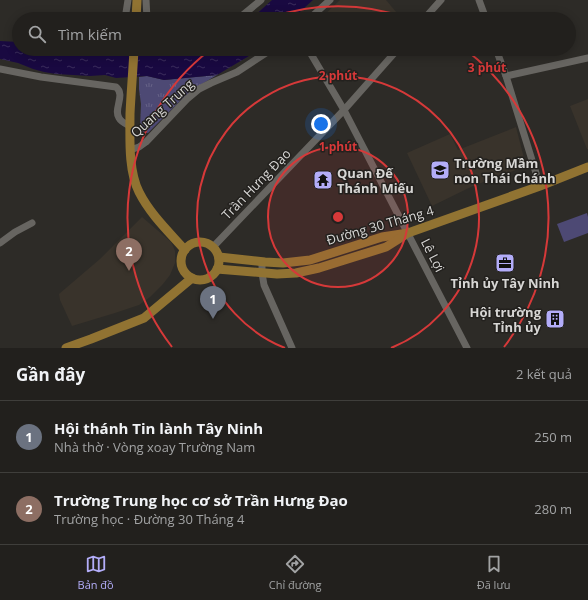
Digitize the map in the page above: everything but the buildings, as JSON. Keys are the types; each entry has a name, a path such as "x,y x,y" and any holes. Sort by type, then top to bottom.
{"main road":[{"path":"134,56 130,126 130,150 133,173 139,192 152,214 185,250"},
{"name":"Đường 30 Tháng 4","path":"217,269 278,274 296,273 319,268 386,247 408,233 588,168"},
{"name":"Đường 30 Tháng 4","path":"219,257 283,263 310,260 382,236 408,233"},
{"path":"202,242 208,243 213,247 219,257 219,266 213,276 203,280 197,280 187,275 182,265 185,250 190,245 202,242"},
{"path":"66,348 144,318 192,278"}],"street":[{"path":"126,12 128,0"},
{"path":"146,0 147,12"},
{"path":"246,12 261,0"},
{"path":"317,12 330,0"},
{"path":"430,12 441,0"},
{"path":"479,0 483,12"},
{"name":"Quang Trung","path":"130,150 146,142 187,99 199,89 237,72 261,56"},
{"name":"Lê Lợi","path":"312,56 344,110 467,348"},
{"name":"Trần Hưng Đạo","path":"213,247 344,110 392,56"},
{"path":"499,56 540,186"},
{"path":"506,76 588,58"},
{"path":"0,69 41,77 116,87 120,92 118,116 120,120 130,126"},
{"path":"0,243 15,232 32,223"},
{"path":"262,262 264,285 292,348"}],"shaded area":[{"path":"340,0 386,0 396,12 327,12"},
{"path":"588,99 588,149 587,149 570,106"},
{"path":"516,127 525,162 521,168 473,186 432,206 407,153 450,134 458,150"},
{"path":"142,217 171,242 173,246 175,251 175,263 170,275 150,297 139,305 72,326 60,300 59,294 100,259"}],"green space":[{"path":"217,75 197,87 181,100 148,133 142,132 140,128 141,104 139,77 147,76 164,80"},
{"path":"587,213 588,233 564,242 557,224"}],"water":[{"path":"272,0 313,0 300,12 259,12"},
{"path":"0,41 12,42 12,56 249,56 217,75 164,80 147,76 116,78 105,75 90,76 56,74 0,59"}],"place":[{"name":"Trường Mầm non Thái Chánh","path":"440,170"},
{"name":"Quan Đế Thánh Miếu","path":"323,180"},
{"name":"Tỉnh ủy Tây Ninh","path":"505,263"},
{"name":"Trường Trung học cơ sở Trần Hưng Đạo","path":"129,271"},
{"name":"Hội thánh Tin lành Tây Ninh","path":"213,319"},
{"name":"Hội trường Tỉnh ủy","path":"555,319"}]}
